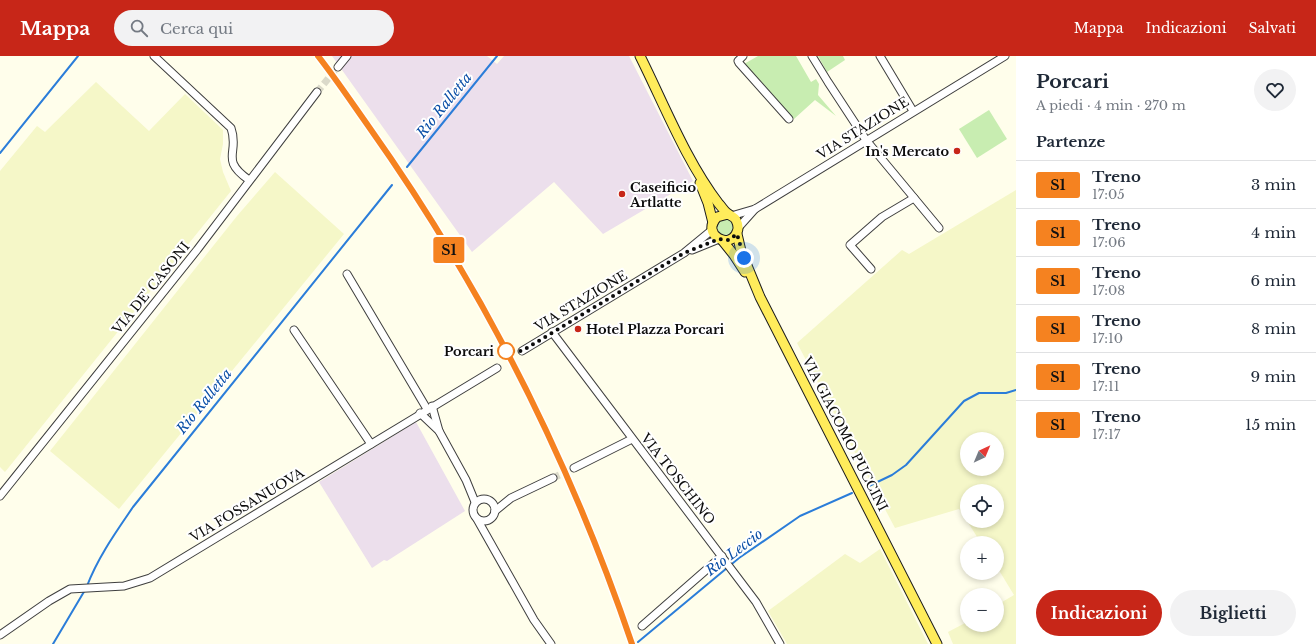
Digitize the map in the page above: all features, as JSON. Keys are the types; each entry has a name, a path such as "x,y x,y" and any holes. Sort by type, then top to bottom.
{"main road":[{"path":"640,56 687,152 705,195 716,237 737,260 760,297"},
{"path":"687,152 714,197 736,221 738,231 732,239 720,240"},
{"path":"712,226 717,217 724,214 729,215"},
{"name":"VIA GIACOMO PUCCINI","path":"738,231 741,251 760,297 937,644"}],"street":[{"path":"154,56 231,128 234,136 231,158 234,166 240,174 249,180"},
{"path":"338,67 347,56"},
{"path":"812,56 866,140 939,228"},
{"name":"VIA STAZIONE","path":"729,215 755,209 1005,56"},
{"path":"882,57 913,111"},
{"path":"740,58 739,63 789,119"},
{"name":"VIA DE' CASONI","path":"0,496 197,250 317,92"},
{"path":"871,269 850,245 882,217 914,198"},
{"path":"738,231 755,209"},
{"name":"VIA STAZIONE","path":"522,351 684,253 712,226"},
{"path":"684,253 720,240"},
{"path":"347,274 440,432 466,480 475,502 473,505 473,513 491,542 534,620 551,644"},
{"path":"294,330 371,444"},
{"name":"VIA TOSCHINO","path":"552,332 756,602 780,644"},
{"name":"VIA FOSSANUOVA","path":"0,635 49,601 70,589 124,586 150,578 497,368"},
{"path":"426,410 440,432"},
{"path":"574,468 632,439"},
{"path":"477,519 484,521 488,520 493,517 495,511 511,498 553,478"},
{"path":"466,480 494,506 495,511"},
{"path":"475,502 486,499 511,498"},
{"path":"488,520 491,542"},
{"path":"642,626 722,556"}],"shaded area":[{"path":"332,56 487,56 497,64 504,56 629,56 693,181 603,234 554,182 472,252"},
{"path":"416,422 465,511 387,561 384,560 372,568 319,482"}],"green space":[{"path":"758,56 796,56 811,82 816,79 819,84 818,95 836,116 815,100 794,119 744,64"},
{"path":"818,56 843,56 845,60 827,72"},
{"path":"96,82 149,131 185,94 223,130 223,144 220,159 223,172 231,191 5,472 0,467 0,171 37,126 45,132"},
{"path":"989,110 1007,139 977,158 959,129"},
{"path":"275,172 344,234 119,509 50,451 237,216"},
{"path":"1016,190 1016,644 953,644 948,632 960,626 960,632 1004,632 1004,601 1014,595 1004,579 1004,536 977,536 971,528 1004,528 1004,484 960,484 960,510 959,509 895,528 797,343 902,250 909,254"},
{"path":"725,219 731,221 733,227 731,233 725,235 719,233 717,227 719,221"},
{"path":"880,549 928,644 787,644 768,611 845,554 860,563"}],"waterway":[{"path":"0,153 78,56"},
{"name":"Rio Ralletta","path":"407,167 497,56"},
{"name":"Rio Ralletta","path":"87,586 102,555 133,507 392,185"},
{"name":"Rio Leccio","path":"869,486 892,475 906,465 964,401 979,393 1006,393 1016,390"},
{"name":"Rio Leccio","path":"638,642 739,558 800,516 852,493"},
{"name":"Rio Ralletta","path":"53,644 85,590"}],"tunnel":[{"path":"317,92 338,67"},
{"path":"553,478 574,468"}],"railway":[{"path":"318,56 338,82 410,187 485,312 551,441 607,575 632,644"}],"train":[{"name":"S1","path":"318,56 394,162 454,257 485,311 536,410 576,500 603,564 632,644"}],"place":[{"name":"In's Mercato","path":"957,151"},
{"name":"Caseificio Artlatte","path":"622,194"},
{"name":"Hotel Plazza Porcari","path":"578,329"},
{"name":"Porcari","path":"506,351"}],"route":[{"path":"506,351 522,351 684,253 719,239 726,241 732,239 737,234 744,258"}]}
